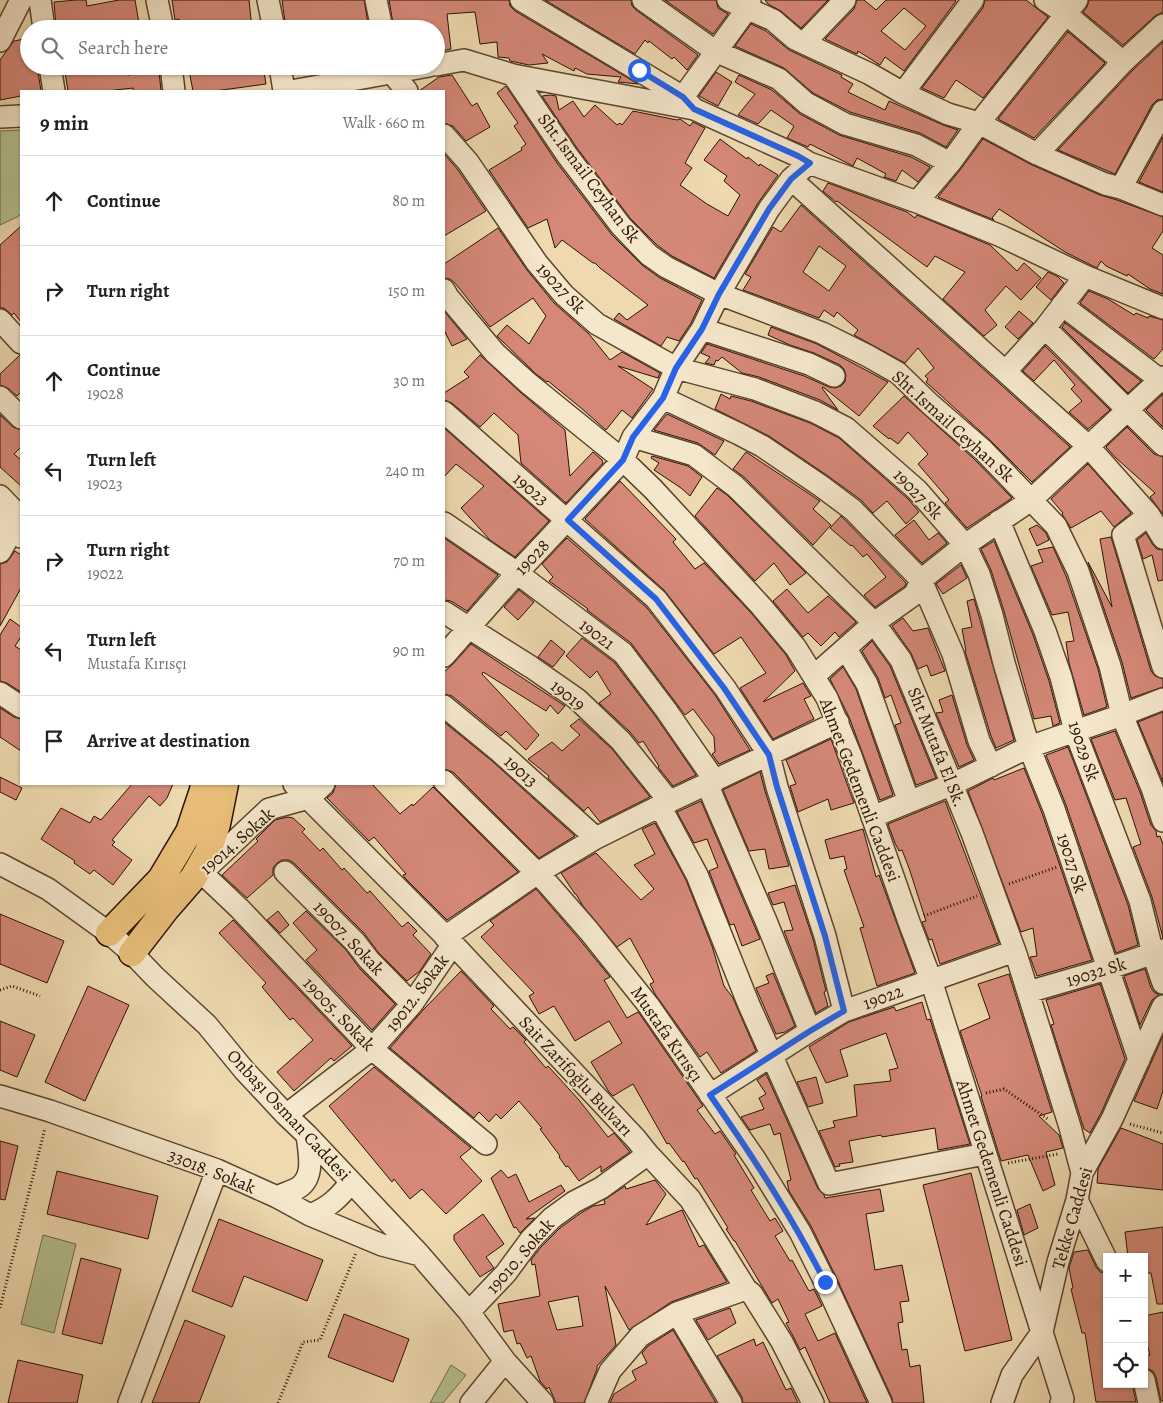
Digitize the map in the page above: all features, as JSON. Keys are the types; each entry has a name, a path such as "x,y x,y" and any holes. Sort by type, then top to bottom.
{"main road":[{"path":"108,933 161,879 189,832 204,785"},
{"path":"132,953 166,909 197,876 208,852 217,824 226,785"}],"street":[{"path":"0,41 21,0"},
{"path":"40,0 43,20"},
{"path":"157,0 161,20"},
{"path":"268,0 272,20"},
{"path":"376,0 380,20"},
{"path":"521,0 688,103 810,163 917,202 1001,236 1085,276 1163,308"},
{"path":"643,0 715,51 779,79 806,104 845,124 916,145 950,162"},
{"path":"728,0 749,4 773,20 795,40 870,74 903,93 948,114 979,122 1037,154 1105,184 1121,188 1163,205"},
{"path":"804,43 845,0"},
{"path":"903,93 973,0"},
{"path":"1046,0 1071,7 1123,62"},
{"path":"688,103 715,51 749,4"},
{"path":"917,202 1071,7"},
{"path":"1037,154 1123,62 1163,24"},
{"path":"445,63 464,60 513,75 688,103"},
{"path":"51,75 54,90"},
{"path":"172,75 174,90"},
{"path":"281,75 284,90"},
{"path":"301,90 368,75"},
{"path":"395,75 406,90"},
{"name":"Sht.Ismail Ceyhan Sk","path":"513,75 567,155 627,232 649,255 719,294 822,333 898,373 930,404 984,450 1056,526 1078,571 1110,666 1122,715 1152,788 1163,821"},
{"path":"1121,188 1163,111"},
{"path":"0,117 20,116"},
{"name":"19027 Sk","path":"445,136 468,162 536,263 564,295 597,324 676,368 754,389 815,412 846,428 917,490 965,545 979,574 1029,747 1054,809 1138,1060"},
{"name":"19028","path":"445,655 517,573 623,460 633,437 663,398 676,368 702,329 719,294 769,209 791,179 810,163"},
{"path":"791,179 1088,446 1149,515 1163,538"},
{"path":"1006,371 1045,328 1085,276"},
{"name":"Ahmet Gedemenli Caddesi","path":"445,292 495,353 528,383 623,460 653,489 761,606 796,648 828,698 851,756 931,980 1063,1399 1061,1403"},
{"path":"814,676 874,623 914,594 921,580 965,545 1031,500 1162,379 1062,305"},
{"path":"0,320 20,342"},
{"path":"1045,328 1163,445"},
{"path":"702,329 809,364 834,376"},
{"path":"0,397 20,417"},
{"path":"663,398 762,446 821,486 853,510 921,580 952,654 979,741 991,766"},
{"name":"19023","path":"445,413 656,599 724,688 769,755 777,787 825,936 844,1011"},
{"name":"Sht Mutafa El Sk.","path":"633,437 694,455 728,481 874,623 901,660 953,784 1015,951 1082,1173"},
{"path":"0,496 14,525 0,552"},
{"path":"1149,515 1123,535 1163,667"},
{"name":"19029 Sk","path":"999,521 1045,631 1061,677 1075,731 1158,952 1163,983"},
{"name":"19021","path":"445,524 517,573 622,653 666,710 711,782 810,1031"},
{"name":"19019","path":"445,613 531,667 578,700 621,740 669,801 665,804 697,875 729,959 829,1184 987,1160"},
{"path":"846,649 867,684 909,802"},
{"path":"0,693 20,706"},
{"path":"872,817 953,784 1029,747 1163,699"},
{"name":"19013","path":"445,707 500,752 596,838"},
{"path":"449,941 536,874 596,838 838,722"},
{"name":"Mustafa Kırısçı","path":"445,782 548,884 637,990 754,1159 800,1232 881,1403"},
{"name":"19014. Sokak","path":"197,876 269,809 309,788"},
{"name":"Sait Zarifoğlu Bulvarı","path":"309,788 690,1199 746,1289 752,1294 782,1342 813,1403"},
{"name":"Onbaşı Osman Caddesi","path":"0,864 48,889 108,933 132,953 155,977 207,1024 244,1070 420,1255 470,1312 505,1361 543,1403"},
{"name":"19007. Sokak","path":"285,872 355,942 369,960 412,1004"},
{"name":"19005. Sokak","path":"197,876 240,909 372,1049 486,1144"},
{"name":"19012. Sokak","path":"286,1115 372,1049 412,1004 449,941"},
{"name":"19022","path":"710,1095 844,1011 1015,951"},
{"name":"19032 Sk","path":"1028,992 1158,952"},
{"name":"Tekke Caddesi","path":"1002,1403 1012,1375 1042,1332 1058,1262 1077,1200 1082,1173 1112,1119 1163,1006"},
{"name":"33018. Sokak","path":"0,1096 50,1110 217,1170 277,1197 310,1215 382,1245 420,1255"},
{"path":"277,1197 298,1188 307,1177 311,1162 306,1135"},
{"name":"19010. Sokak","path":"470,1312 506,1272 531,1239 552,1218 574,1202 601,1188 648,1154"},
{"path":"129,1403 217,1170"},
{"path":"310,1215 323,1210 334,1202 351,1182"},
{"path":"1077,1200 1103,1253"},
{"path":"596,1403 610,1371 640,1336 677,1313 746,1289"},
{"path":"677,1313 731,1403"},
{"path":"471,1403 505,1361"},
{"path":"1146,1388 1149,1403"}],"path":[{"path":"0,990 12,986 40,996"},
{"path":"1004,1089 1074,1144"},
{"path":"0,1308 50,1110"},
{"path":"1112,1119 1163,1133"},
{"path":"987,1160 1074,1144"},
{"path":"278,1403 303,1342 320,1340 363,1237"}],"green space":[{"path":"20,130 20,215 0,225 0,131"},
{"path":"43,1235 76,1244 54,1333 21,1324"},
{"path":"451,1365 466,1375 443,1403 430,1403"}],"building":[{"path":"86,0 87,6 119,0 135,0 138,20 56,20 54,2"},
{"path":"172,0 249,0 251,20 175,20"},
{"path":"282,0 364,0 367,20 285,20"},
{"path":"389,0 509,0 510,6 515,11 638,84 618,82 621,77 587,74 575,68 574,71 542,54 548,63 529,65 510,61 509,58 498,57 497,42 480,44 475,12 447,14 451,49 445,50 445,20 392,20"},
{"path":"545,0 631,0 632,6 636,10 698,55 687,70 674,57 672,59 649,41 648,43 645,40 635,54"},
{"path":"665,0 716,0 718,8 728,14 713,34"},
{"path":"765,0 828,0 801,28"},
{"path":"857,0 864,0 876,10 886,0 956,1 904,71 885,57 880,65 858,51 857,54 825,39 854,9","holes":["904,8 926,26 905,50 881,31"]},
{"path":"985,0 1026,0 1048,17 983,98 956,80 944,98 922,88 983,8"},
{"path":"1089,0 1163,0 1163,12 1155,16 1123,45 1083,12"},
{"path":"751,24 766,31 789,50 842,75 841,77 853,84 848,92 885,110 889,101 958,130 946,147 920,133 850,112 813,93 784,68 735,46"},
{"path":"1068,32 1105,63 1034,138 998,119"},
{"path":"20,40 20,75 38,75 41,90 20,90 20,96 0,100 0,60 14,41"},
{"path":"1163,42 1163,99 1157,100 1152,105 1115,174 1058,150 1132,71"},
{"path":"716,72 732,82 718,106 699,96"},
{"path":"65,75 159,75 161,90 133,90 133,88 68,90"},
{"path":"190,75 264,75 266,84 222,90 193,90"},
{"path":"452,75 472,106 477,103 490,127 466,141 453,126 445,123 445,90 420,90 439,77"},
{"path":"739,75 772,90 800,114 839,135 911,157 930,167 918,182 902,170 896,181 884,177 886,174 857,158 853,166 810,144 808,147 787,138 794,126 771,110 758,124 738,115 755,94 735,82"},
{"path":"506,86 557,163 612,235 642,265 660,278 702,300 691,323 679,341 667,337 661,346 614,319 619,313 627,320 648,305 595,263 562,240 555,248 547,219 528,228 489,170 522,150 521,148 526,144 514,126 518,123 497,93"},
{"path":"542,96 556,96 559,110 573,101 584,117 595,105 617,125 620,123 622,125 633,111 680,119 690,126 693,122 705,128 685,163 692,168 680,185 728,216 740,195 724,181 727,176 704,160 720,139 747,159 748,157 759,166 760,164 778,175 758,203 714,278 672,256 657,245 630,218 577,148"},
{"path":"1163,137 1163,192 1139,182"},
{"path":"983,139 1032,165 1100,195 1163,217 1163,231 1152,248 1163,255 1163,294 1150,289 1128,274 1127,276 1106,266 1101,261 1097,268 1065,252 999,209 992,218 994,220 938,197"},
{"path":"445,155 458,170 486,211 445,235"},
{"path":"828,183 907,212 915,218 917,215 990,245 1017,271 1024,263 1041,278 1021,300 1006,286 985,310 997,325 984,336 943,299 965,272 935,256 927,267 823,191"},
{"path":"801,205 1070,447 1032,482 991,441 926,382 928,379 925,376 934,368 918,348 905,363 854,335 858,330 837,312 834,317 824,310 819,318 743,290 751,277 745,274 773,227 781,232","holes":["819,246 846,266 829,291 803,272"]},
{"path":"20,227 20,321 14,313 12,315 4,308 0,308 0,245"},
{"path":"498,228 527,270 554,303 589,334 610,360 622,352 660,373 658,378 618,366 653,389 632,418 622,410 606,430 548,381 536,374 497,336 507,325 529,344 546,316 533,298 490,327 455,283 445,278 445,263"},
{"path":"1048,272 1057,276 1064,283 1051,300 1036,287"},
{"path":"1089,291 1108,299 1134,315 1136,313 1148,318 1149,316 1163,320 1163,349 1154,359 1080,303"},
{"path":"1019,311 1033,323 1018,339 1005,327"},
{"path":"445,312 467,339 452,346 445,332"},
{"path":"1065,323 1141,381 1128,393 1062,327"},
{"path":"771,327 817,344 888,382 859,416 823,387 838,410 820,400 759,377 742,373 722,357 718,361 716,360 714,365 705,363 710,357 701,353 707,344 804,376 829,387 835,388 845,382 846,375 840,365 768,335"},
{"path":"1045,346 1110,410 1088,429 1069,412 1082,401 1071,389 1075,385 1054,360 1034,381 1023,371"},
{"path":"20,355 20,393 17,396 8,388 0,385 0,374"},
{"path":"480,355 565,430 570,476 593,452 603,463 566,503 521,463 518,435 494,413 480,427 452,403 445,400 445,392 469,377 464,372"},
{"path":"721,394 730,399 731,396 751,401 810,423 839,438 908,499 919,512 906,524 887,501 873,513 861,500 769,436 715,409"},
{"path":"1163,394 1163,427 1146,410"},
{"path":"904,396 974,459 1012,498 967,528 945,503 949,500 918,464 928,454 908,432 898,444 873,426"},
{"path":"667,414 724,441 715,455 698,443 654,430"},
{"path":"0,415 13,427 20,430 20,448 14,454 20,459 20,485 0,467"},
{"path":"1127,427 1154,454 1163,457 1163,514 1150,497 1155,493 1106,447"},
{"path":"445,429 549,521 515,557 490,540 461,508 484,486 456,464 445,476"},
{"path":"746,452 820,501 813,509 831,525 813,545 744,477 733,469"},
{"path":"652,456 688,466 702,477 690,496 654,470 659,463 651,458"},
{"path":"1088,464 1131,513 1114,527 1101,511 1071,528 1063,513 1051,499"},
{"path":"620,481 676,539 673,542 695,569 704,563 752,614 786,655 795,671 763,702 803,683 811,696 804,699 814,719 773,739 740,688 766,673 741,637 714,654 664,590 585,519"},
{"path":"717,488 727,495 806,573 790,585 774,563 755,581 695,516"},
{"path":"841,516 906,583 905,586 875,607 864,595 886,577 867,554 863,557 852,545 830,528"},
{"path":"914,520 929,540 938,533 947,543 922,563 895,535"},
{"path":"1037,525 1046,533 1049,540 1037,546 1029,529"},
{"path":"1146,533 1157,549 1163,550 1163,580 1158,581 1152,555 1143,559 1137,540"},
{"path":"1111,537 1151,671 1155,676 1163,679 1163,687 1131,698 1122,662 1088,562 1112,607 1100,539"},
{"path":"567,538 647,608 715,695 750,750 719,764 712,754 715,752 714,737 693,709 685,715 631,643 549,581 553,577 542,564"},
{"path":"445,539 498,575 467,611 451,601 445,600"},
{"path":"994,541 1033,635 1049,681 1060,723 1053,726 1051,716 1034,719 1004,611 991,570 981,549"},
{"path":"1053,547 1066,576 1098,669 1107,707 1084,715 1069,663 1066,642 1074,641 1068,612 1052,615 1031,566 1043,562 1038,550"},
{"path":"15,551 20,554 20,590 0,626 0,564 7,562"},
{"path":"961,565 967,578 943,594 936,584"},
{"path":"787,589 808,613 828,596 856,622 839,637 835,632 821,646 808,633 803,637 773,601"},
{"path":"519,590 534,602 518,620 504,607"},
{"path":"974,599 1014,740 996,748 965,651 962,629 972,627 967,601"},
{"path":"903,618 913,631 928,628 945,671 931,676 927,665 918,669 911,653 892,626"},
{"path":"10,619 20,626 20,638 15,646 20,649 20,691 0,681 0,635"},
{"path":"582,638 614,662 656,717 696,775 673,786 658,767 643,741 639,743 599,703 611,694 597,671 590,678 566,656"},
{"path":"551,640 565,652 553,667 538,657"},
{"path":"872,641 890,666 936,778 916,785 895,725 901,723 891,695 885,698 878,678 862,651"},
{"path":"471,644 565,706 558,714 550,705 546,711 483,672 482,674 539,735 526,750 506,731 501,736 452,696 445,694 445,671"},
{"path":"843,667 856,689 893,795 880,800 849,717 830,679"},
{"path":"952,695 967,745 974,760 959,767 936,713 943,712 939,700"},
{"path":"0,708 20,719 20,750 0,737"},
{"path":"1163,712 1163,782 1138,722"},
{"path":"579,719 612,749 650,797 600,822 588,807 584,811 548,778 549,776 528,759 552,742 562,751 580,735 570,726"},
{"path":"445,723 492,761 575,836 539,858 453,772 445,769"},
{"path":"1115,731 1140,792 1151,825 1156,831 1157,837 1160,836 1163,844 1163,938 1152,897 1133,847 1141,844 1126,798 1115,800 1091,739"},
{"path":"831,739 854,803 831,810 828,799 798,812 790,786 796,784 786,760"},
{"path":"1068,747 1128,905 1138,945 1116,953 1066,805 1046,755"},
{"path":"1024,768 1042,813 1092,960 1037,976 1030,957 1037,956 1033,928 1021,932 968,791 993,778 994,780"},
{"path":"760,772 789,866 769,869 765,849 749,851 723,790"},
{"path":"0,777 22,788 16,800 0,792"},
{"path":"131,785 173,785 167,798 160,806 149,796 112,840 115,842 112,845 132,860 113,885 94,870 90,874 74,863 75,861 41,839 61,808 90,823 94,816 101,820"},
{"path":"336,785 373,785 400,814 412,804 413,806 433,787 518,872 447,920 405,878 403,875 406,874 374,837 369,841 327,798 333,793"},
{"path":"701,801 760,939 742,946 734,924 730,925 709,871 718,867 707,839 694,843 677,812"},
{"path":"945,801 999,943 940,964 932,939 929,940 922,922 926,921 909,868 902,850 899,851 895,843 888,824"},
{"path":"288,817 293,818 305,829 302,832 320,851 323,848 342,870 344,868 367,893 370,891 402,927 408,922 417,931 413,935 431,954 420,971 407,981 378,952 364,933 289,860 282,860 277,863 273,868 273,875 247,898 222,875 258,841 256,839 275,820"},
{"path":"655,823 686,880 712,946 724,986 733,998 756,1051 721,1073 707,1052 700,1057 655,994 650,984 654,982 630,938 617,947 583,906 561,873 596,853 641,900 654,889 634,865 655,854 642,829"},
{"path":"863,829 876,877 879,875 915,973 877,986 860,928 864,927 844,870 847,869 844,856 830,859 825,840"},
{"path":"795,885 813,939 826,991 824,992 828,1006 816,1013 784,931 793,930 784,902 773,905 768,893"},
{"path":"536,889 610,977 604,980 627,1018 639,1013 703,1106 697,1110 715,1134 720,1131 736,1154 734,1155 754,1188 751,1190 770,1221 775,1218 783,1231 775,1236 790,1261 792,1260 809,1291 814,1289 822,1306 805,1314 818,1341 835,1333 867,1403 830,1403 805,1347 800,1350 786,1323 789,1322 778,1299 772,1303 697,1178 695,1179 684,1161 669,1143 667,1144 633,1084 613,1096 609,1092 591,1062 622,1043 609,1021 575,1041 554,1006 539,1014 529,996 534,993 481,937 494,925 490,921"},
{"path":"278,911 289,925 280,933 267,920"},
{"path":"306,911 346,950 360,969 395,1004 372,1030 306,960 317,950 293,923"},
{"path":"0,914 64,941 47,983 0,964"},
{"path":"233,920 352,1046 334,1061 331,1058 294,1091 277,1072 313,1040 293,1018 290,1020 262,987 266,983 219,933"},
{"path":"1145,969 1151,988 1159,995 1152,1000 1140,1025 1124,976"},
{"path":"461,971 494,1006 491,1009 510,1029 513,1027 526,1040 524,1042 546,1068 548,1066 579,1100 608,1137 614,1133 630,1152 601,1172 601,1166 579,1181 559,1157 540,1129 542,1128 519,1101 501,1119 496,1114 489,1122 479,1112 474,1118 390,1048"},
{"path":"773,973 795,1026 785,1032 776,1034 756,988 769,983 766,976"},
{"path":"1009,974 1052,1112 1039,1116 1059,1135 1063,1148 1046,1152 1055,1185 1043,1191 1028,1155 1001,1161 960,1031 990,1018 978,984"},
{"path":"1100,984 1125,1059 1090,1133 1084,1129 1051,1025 1054,1024 1046,1000"},
{"path":"88,986 129,1005 85,1101 45,1082"},
{"path":"922,1002 927,1020 930,1019 970,1144 938,1150 935,1128 882,1137 881,1135 849,1141 853,1162 839,1164 840,1166 835,1167 819,1131 835,1127 833,1121 857,1116 854,1085 891,1081 889,1070 898,1068 886,1033 840,1050 848,1076 826,1083 809,1047 849,1022 894,1007 896,1011"},
{"path":"0,1021 35,1035 17,1077 0,1070"},
{"path":"1163,1036 1163,1091 1157,1109 1134,1101"},
{"path":"374,1067 471,1148 460,1157 482,1181 446,1214 422,1189 410,1199 394,1179 392,1182 329,1106"},
{"path":"766,1074 818,1189 825,1198 880,1189 884,1211 866,1214 875,1270 902,1265 909,1301 900,1302 903,1322 898,1323 902,1350 907,1349 910,1367 920,1365 924,1403 893,1403 811,1226 789,1191 787,1181 791,1180 780,1133 774,1135 770,1124 750,1130 741,1117 764,1109 759,1098 766,1094 757,1080"},
{"path":"816,1077 823,1103 808,1107 797,1082"},
{"path":"1121,1128 1163,1144 1163,1190 1097,1183 1098,1169"},
{"path":"0,1141 18,1146 5,1200 0,1199"},
{"path":"501,1170 508,1178 516,1174 529,1202 561,1185 565,1191 526,1219 535,1218 520,1233 516,1227 514,1228 491,1178"},
{"path":"57,1171 158,1196 148,1239 47,1214"},
{"path":"971,1173 1012,1340 965,1351 923,1185"},
{"path":"655,1180 666,1194 646,1225 682,1210 699,1247 704,1245 727,1282 671,1302 629,1330 605,1286 616,1345 597,1366 584,1403 556,1403 549,1387 547,1389 540,1381 531,1356 527,1358 520,1343 517,1344 513,1330 504,1332 498,1304 540,1296 535,1264 532,1265 531,1260 541,1247 560,1228 581,1213 593,1206 605,1204 604,1200 625,1186 626,1189","holes":["578,1296 583,1326 557,1330 548,1302"]},
{"path":"1030,1204 1038,1228 1024,1235 1017,1210"},
{"path":"483,1214 504,1244 486,1257 494,1268 480,1277 454,1240 454,1235"},
{"path":"219,1219 323,1260 307,1301 244,1276 232,1307 192,1291"},
{"path":"1163,1227 1163,1304 1157,1304 1151,1273 1148,1273 1148,1253 1128,1253 1125,1232"},
{"path":"1088,1250 1096,1267 1103,1272 1103,1388 1133,1388 1136,1402 1096,1402 1085,1333 1082,1333 1071,1289 1073,1288 1069,1268 1074,1252"},
{"path":"81,1258 121,1269 102,1344 62,1334"},
{"path":"730,1308 736,1323 708,1340 696,1320"},
{"path":"1163,1312 1163,1401 1161,1401 1156,1377 1153,1371 1148,1369 1148,1355 1150,1355 1148,1348 1148,1315"},
{"path":"344,1314 409,1339 393,1382 328,1357"},
{"path":"185,1320 225,1336 199,1403 152,1403"},
{"path":"673,1330 716,1403 610,1403 614,1394 636,1380 632,1371 647,1363 642,1353 648,1346"},
{"path":"754,1339 756,1346 763,1342 786,1390 791,1388 798,1403 743,1403 742,1397 717,1356"},
{"path":"18,1360 83,1375 77,1403 8,1403"}],"route":[{"path":"639,70 683,97 694,109 810,163 791,179 769,209 719,294 702,329 676,368 663,398 633,437 623,460 568,520 656,599 724,688 769,755 777,787 825,936 844,1011 710,1095 754,1159 800,1232 825,1282"}]}
